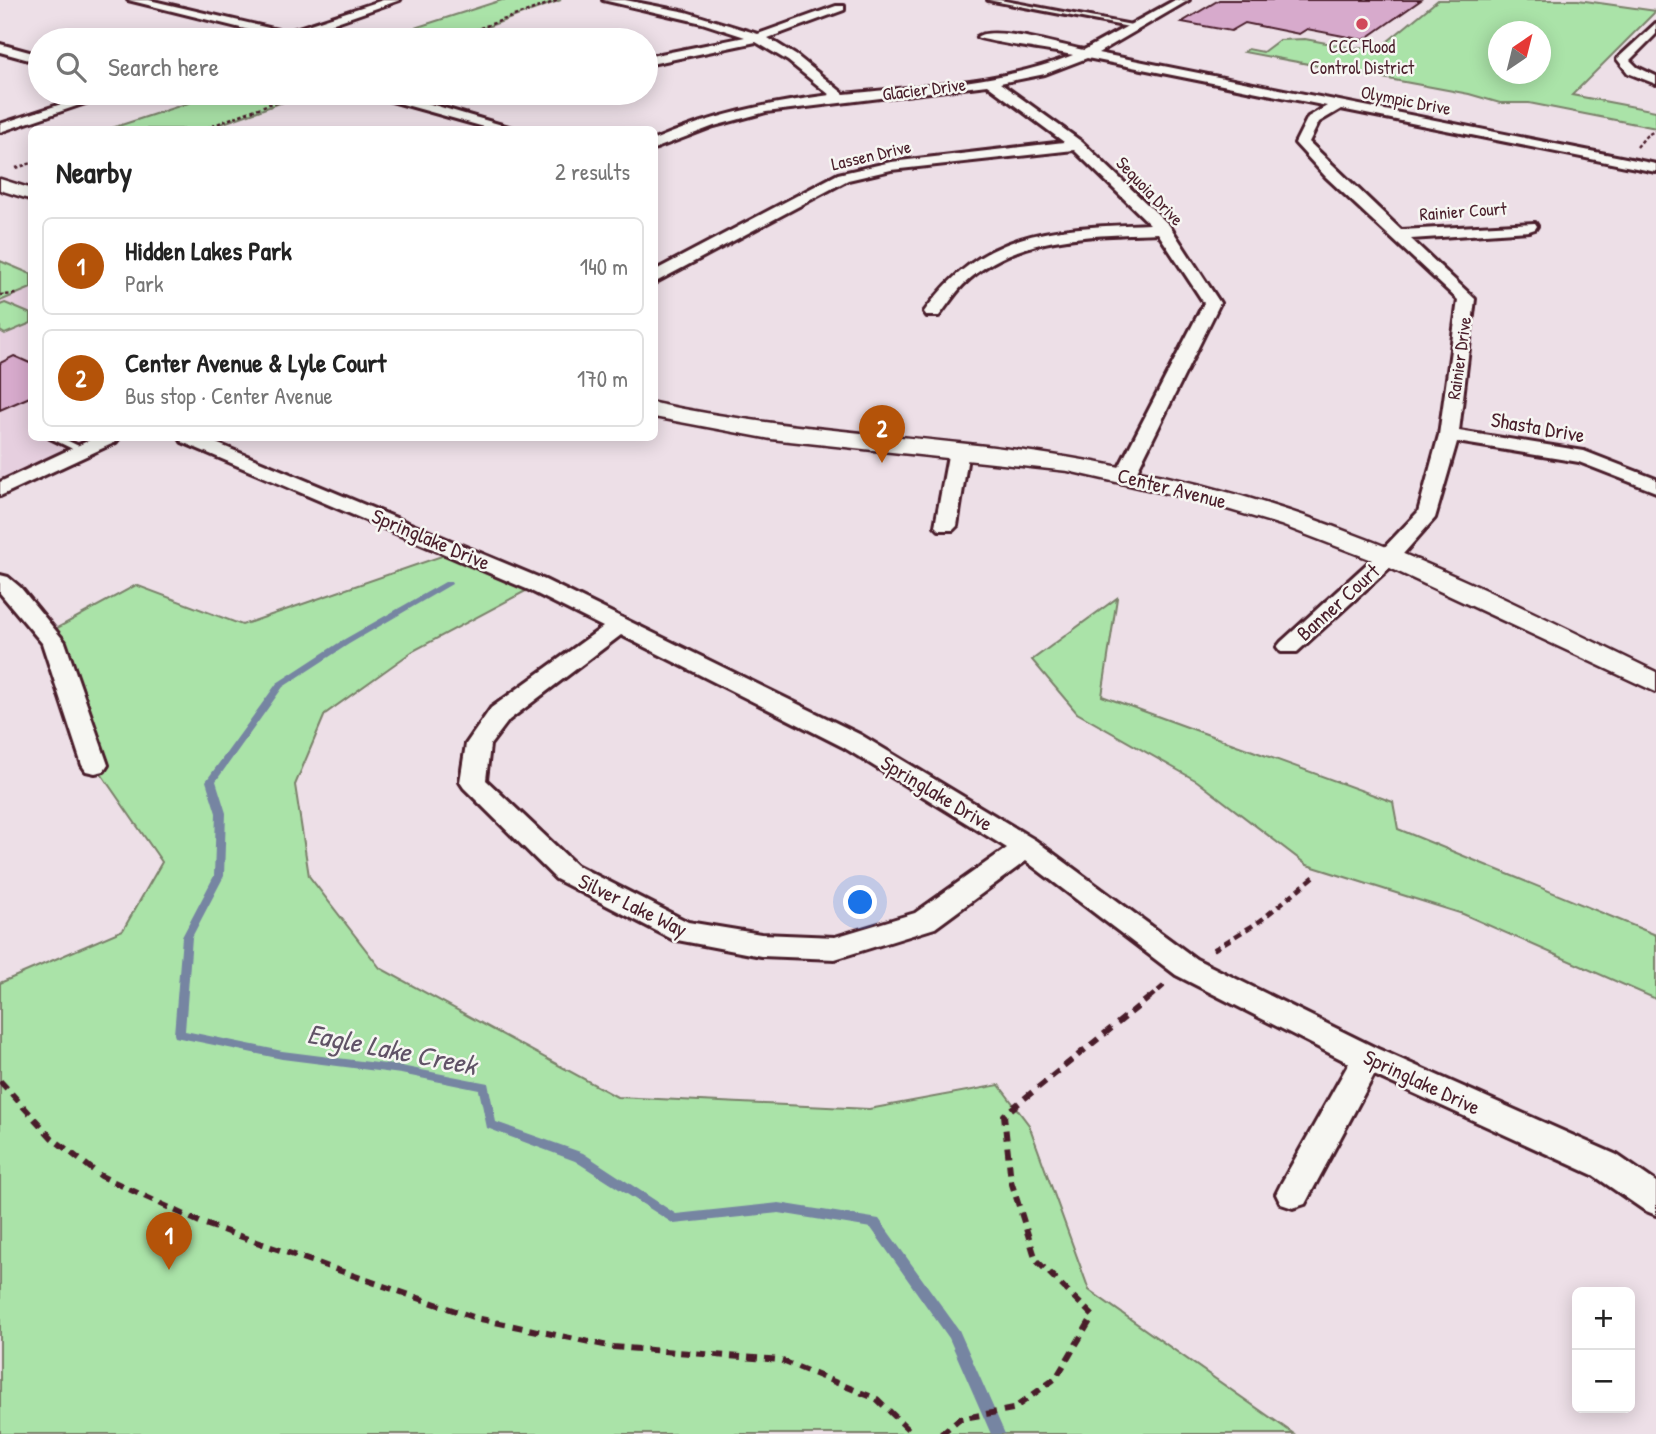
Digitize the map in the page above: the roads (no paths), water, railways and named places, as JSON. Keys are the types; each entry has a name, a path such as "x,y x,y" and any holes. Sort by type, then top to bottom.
{"street":[{"path":"134,0 253,28"},
{"path":"311,28 394,0"},
{"path":"609,0 708,23 758,38 804,65 842,99"},
{"path":"638,6 656,0"},
{"name":"Glacier Drive","path":"658,143 692,128 764,108 989,82 1042,70 1086,55 1183,0"},
{"path":"658,59 758,38 840,8"},
{"path":"1656,27 1623,59 1625,64 1642,76 1656,80"},
{"name":"Olympic Drive","path":"983,37 1004,38 1656,168"},
{"path":"0,48 28,56"},
{"name":"Sequoia Drive","path":"989,82 1077,145 1163,228 1213,303 1125,475"},
{"path":"0,128 71,105"},
{"path":"422,105 498,126"},
{"name":"Rainier Drive","path":"1339,105 1313,120 1301,143 1467,299 1449,435 1428,514 1388,557"},
{"name":"Lassen Drive","path":"658,276 844,177 891,166 1077,145"},
{"path":"0,171 28,180"},
{"path":"0,184 28,194"},
{"name":"Rainier Court","path":"1400,235 1529,226"},
{"path":"933,312 961,277 1006,247 1066,233 1163,228"},
{"name":"Center Avenue","path":"658,411 768,431 959,450 1125,475 1273,515 1388,557 1458,587 1656,683"},
{"name":"Shasta Drive","path":"1449,435 1584,457 1656,486"},
{"path":"0,490 102,441"},
{"name":"Springlake Drive","path":"196,441 459,550 620,625 852,741 1026,847 1186,967 1367,1058 1605,1165 1656,1199"},
{"path":"946,526 959,450"},
{"name":"Banner Court","path":"1289,647 1388,557"},
{"path":"0,582 12,592 53,642 95,765"},
{"name":"Silver Lake Way","path":"620,625 500,714 478,744 473,782 566,873 682,932 761,946 835,948 925,921 1026,847"},
{"path":"1293,1194 1367,1058"}],"lane":[{"path":"991,0 1134,26"},
{"path":"62,441 82,450"}],"waterway":[{"name":"Eagle Lake Creek","path":"448,584 346,642 280,685 211,781 221,813 219,876 187,937 179,1034 282,1055 401,1070 484,1086 491,1125 579,1157 674,1219 779,1208 875,1223 954,1334 998,1434"}],"place":[{"name":"CCC Flood Control District","path":"1362,24"},
{"name":"Center Avenue & Lyle Court","path":"882,463"},
{"name":"Hidden Lakes Park","path":"169,1270"}]}
